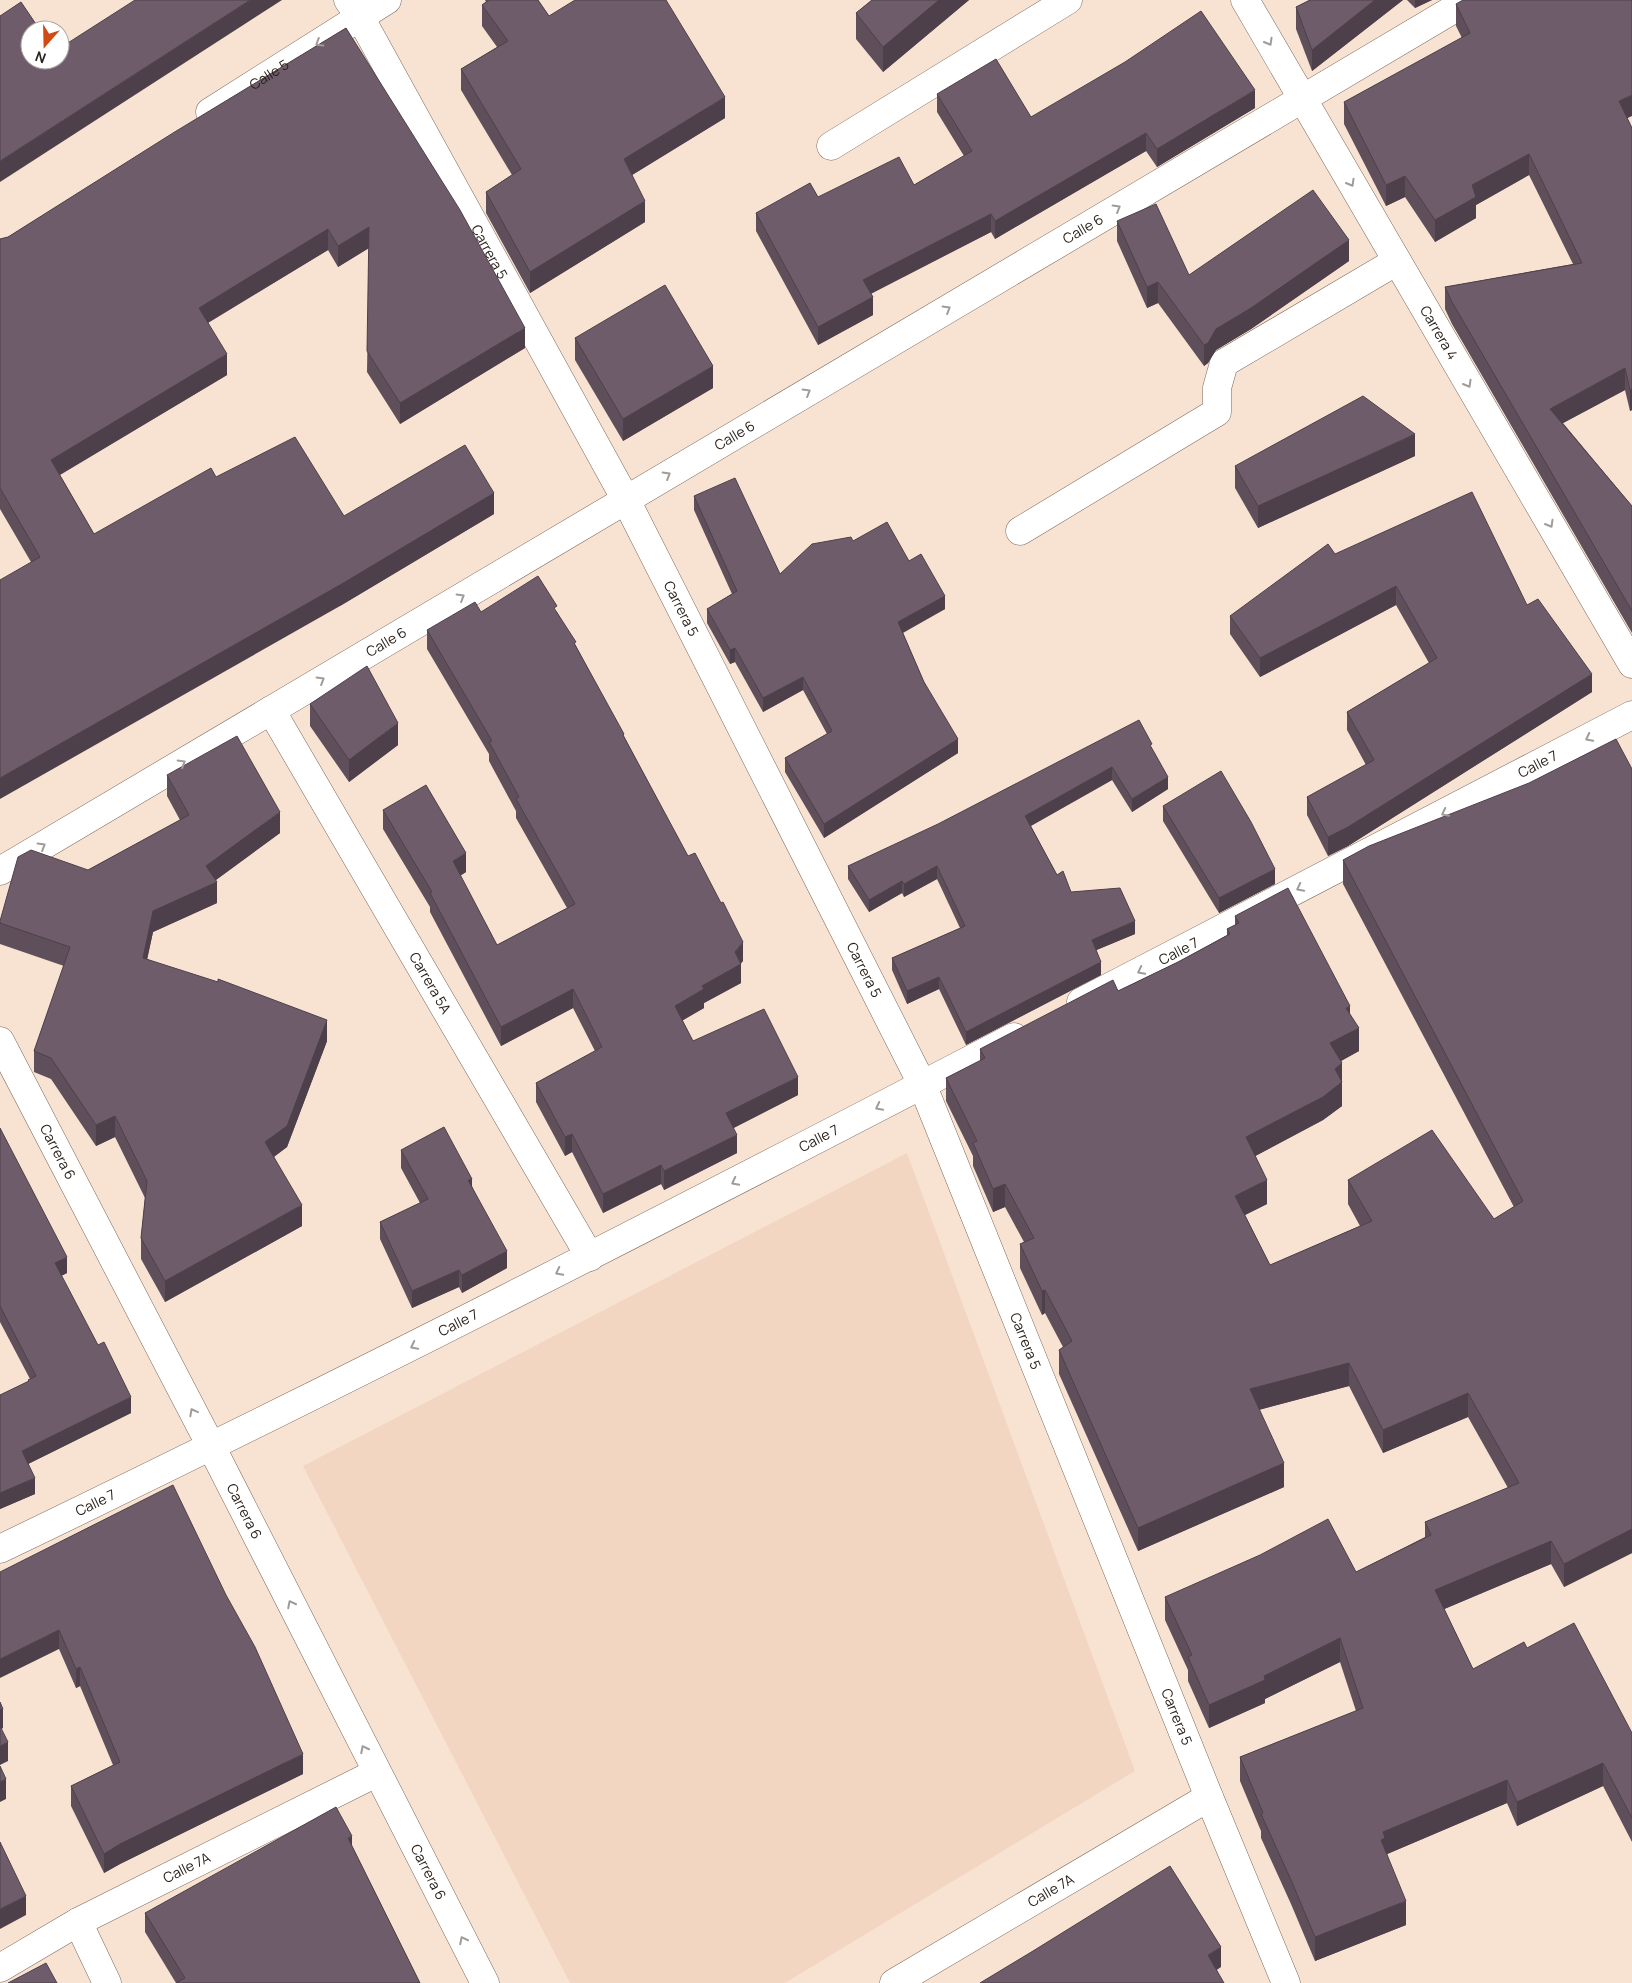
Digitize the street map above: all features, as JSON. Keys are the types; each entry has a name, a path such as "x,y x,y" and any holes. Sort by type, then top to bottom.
{"street":[{"name":"Calle 5","path":"192,123 354,8 388,0"},
{"path":"830,146 1068,0"},
{"name":"Carrera 4","path":"1245,0 1632,664"},
{"name":"Calle 6","path":"0,871 1469,0"},
{"name":"Carrera 5","path":"354,8 626,500 922,1084 1209,1797 1286,1983"},
{"path":"1020,531 1217,412 1217,388 1224,363 1397,261"},
{"name":"Carrera 5A","path":"271,710 590,1257"},
{"name":"Calle 7","path":"0,1550 212,1448 590,1257 1632,716"},
{"name":"Carrera 6","path":"0,1041 212,1448 485,1983"},
{"name":"Calle 7A","path":"0,1968 78,1922 376,1772"},
{"name":"Calle 7A","path":"894,1983 1209,1797"},
{"path":"78,1922 107,1983"}],"shaded area":[{"path":"907,1153 1135,1771 785,1983 570,1983 303,1466"}],"building":[{"path":"135,0 250,0 0,161 0,16 21,2 33,20 20,20 20,70 70,70 70,42"},
{"path":"489,0 538,0 549,16 575,0 666,0 725,97 624,159 645,201 530,272 486,192 521,169 461,69 508,41 482,5"},
{"path":"872,0 939,0 883,47 856,13"},
{"path":"1310,0 1375,0 1312,50 1296,7"},
{"path":"1463,0 1632,0 1632,95 1619,101 1632,128 1632,389 1630,390 1625,368 1550,409 1632,506 1632,611 1445,287 1582,263 1529,154 1472,185 1476,197 1435,220 1405,176 1386,185 1344,102 1470,33 1456,4"},
{"path":"1201,11 1255,90 1157,149 1146,133 995,221 991,214 863,280 873,297 818,327 756,213 810,183 818,197 899,157 914,185 972,151 937,94 996,59 1031,117 1125,62"},
{"path":"346,28 460,210 525,328 400,403 367,351 369,227 338,246 328,229 199,308 227,354 51,460 94,534 211,468 216,477 295,437 344,516 465,445 494,493 340,585 0,778 0,580 40,557 0,488 0,239 8,237 173,133"},
{"path":"1313,190 1349,240 1251,308 1216,329 1208,343 1204,345 1158,282 1147,287 1117,221 1156,204 1189,275"},
{"path":"665,285 713,366 623,419 575,338"},
{"path":"1363,396 1415,434 1258,506 1235,466"},
{"path":"735,478 780,574 812,544 851,537 853,541 887,522 909,561 921,554 945,596 898,622 924,682 958,739 824,824 785,758 832,731 803,677 763,698 735,648 730,650 707,609 737,591 694,496"},
{"path":"1472,492 1527,605 1538,599 1592,674 1348,827 1328,837 1307,797 1374,760 1347,712 1437,658 1396,586 1260,658 1230,616 1328,544 1335,554"},
{"path":"538,576 557,606 554,608 576,642 574,643 688,856 695,853 743,942 735,952 741,964 702,986 704,989 675,1006 693,1041 764,1009 798,1077 726,1113 737,1135 664,1171 661,1165 603,1194 572,1134 565,1137 536,1083 602,1047 573,989 501,1027 430,893 432,892 383,810 426,785 466,853 453,861 497,945 575,904 516,799 519,797 489,742 492,741 427,630 475,602 481,612"},
{"path":"367,666 398,723 349,760 310,704"},
{"path":"1139,720 1152,744 1150,745 1168,777 1132,799 1112,767 1025,816 1057,875 1063,871 1071,892 1120,888 1135,921 1092,940 1101,962 966,1032 939,977 907,991 892,958 965,926 937,866 904,884 902,881 869,900 848,866 938,824"},
{"path":"237,736 280,812 206,866 217,882 153,911 143,958 218,982 218,979 327,1020 287,1126 265,1142 302,1205 165,1281 141,1238 147,1181 115,1116 96,1125 51,1058 34,1051 70,947 0,923 0,921 18,857 31,850 88,870 189,815 167,775"},
{"path":"1616,739 1632,769 1632,1529 1564,1564 1551,1541 1435,1590 1473,1669 1524,1642 1527,1648 1574,1623 1632,1733 1632,1818 1603,1763 1517,1802 1507,1780 1383,1832 1385,1838 1381,1840 1406,1901 1315,1937 1261,1814 1263,1813 1240,1757 1363,1708 1340,1638 1264,1676 1265,1680 1209,1705 1188,1657 1192,1655 1165,1597 1260,1555 1328,1519 1356,1572 1431,1535 1425,1522 1519,1483 1468,1393 1383,1430 1349,1363 1250,1389 1284,1463 1138,1528 1059,1350 1072,1341 1045,1290 1042,1291 1020,1244 1034,1238 1005,1184 993,1189 973,1143 977,1141 946,1078 985,1058 980,1049 1113,980 1118,991 1230,934 1227,929 1239,923 1235,916 1288,888 1350,1006 1346,1008 1359,1028 1330,1043 1342,1063 1335,1069 1342,1082 1323,1097 1246,1137 1267,1180 1235,1196 1270,1265 1372,1221 1348,1180 1432,1130 1494,1219 1523,1201 1343,860 1369,846 1529,783"},
{"path":"1221,771 1251,822 1275,869 1219,898 1163,806"},
{"path":"444,1127 472,1179 468,1180 507,1251 462,1275 459,1270 412,1291 380,1222 428,1199 401,1150"},
{"path":"0,1128 67,1257 55,1263 98,1345 104,1342 131,1397 22,1451 35,1478 0,1493 0,1395 36,1376 0,1306"},
{"path":"173,1485 226,1595 255,1647 303,1754 120,1844 104,1854 71,1786 120,1762 80,1667 76,1669 59,1630 0,1659 0,1572"},
{"path":"0,1726 8,1742 0,1746"},
{"path":"0,1766 6,1779 0,1782"},
{"path":"336,1807 352,1836 348,1838 420,1983 176,1983 185,1978 145,1913"},
{"path":"0,1842 26,1896 0,1909"},
{"path":"1170,1866 1221,1947 1208,1955 1224,1983 980,1983 1033,1951"},
{"path":"46,1963 57,1983 8,1983"}]}
